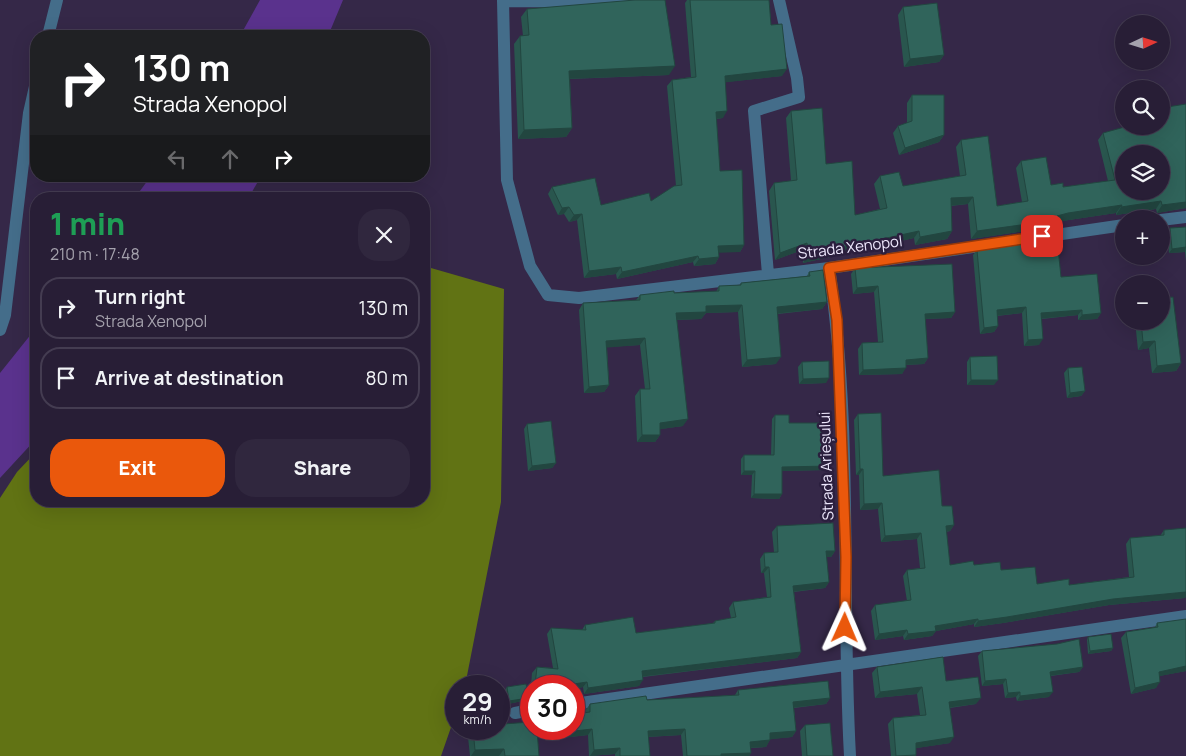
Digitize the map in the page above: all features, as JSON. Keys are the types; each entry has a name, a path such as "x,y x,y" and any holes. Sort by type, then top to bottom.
{"street":[{"path":"50,30 57,0"},
{"path":"503,1 594,2 632,0"},
{"path":"768,274 754,112 799,97 797,78 779,0"},
{"name":"Strada Xenopol","path":"503,1 507,180 530,266 548,295 579,298 829,268 1115,226"},
{"path":"0,330 4,315 5,267 30,109"},
{"path":"1170,219 1186,217"},
{"name":"Strada Arieșului","path":"829,268 837,320 846,557 845,664 850,756"},
{"path":"585,702 1186,616"},
{"path":"514,713 520,712"}],"green space":[{"path":"430,268 504,289 501,502 467,675 445,675 445,740 447,740 441,756 0,756 0,498 17,472 30,458 30,507 430,507"}],"shaded area":[{"path":"260,0 343,0 330,30 243,30"},
{"path":"147,182 258,182 252,192 139,192"},
{"path":"30,336 30,446 0,478 0,373"}],"building":[{"path":"635,0 665,0 675,66 569,71 572,128 524,130 520,36 529,35 527,9"},
{"path":"690,0 769,0 771,25 782,24 787,69 725,76 727,111 716,112 720,171 742,170 744,245 718,246 719,257 699,259 698,256 622,272 621,267 589,271 582,214 574,215 569,207 562,208 552,187 595,178 601,205 649,193 651,201 674,186 682,185 672,80 696,77"},
{"path":"937,3 944,55 910,59 903,7"},
{"path":"912,95 944,95 944,135 905,148 898,126 912,121"},
{"path":"1186,104 1186,202 1162,205 1161,201 1121,207 1122,205 1068,213 1057,216 1057,220 977,231 973,197 951,198 952,231 920,237 919,231 808,255 807,243 780,253 774,183 797,180 791,111 822,108 826,164 852,161 855,215 887,208 880,176 899,172 903,186 966,175 961,140 988,136 997,206 1028,201 1021,161 1046,157 1051,185 1063,183 1063,187 1115,180 1103,133 1115,130 1115,135 1170,135 1170,107"},
{"path":"1186,227 1186,247 1172,249 1170,228"},
{"path":"1057,238 1061,277 1097,274 1101,313 1082,315 1082,310 1041,313 1043,339 1028,340 1026,307 997,310 998,326 984,328 977,250"},
{"path":"952,264 955,312 925,314 928,358 906,360 906,368 863,370 862,343 883,342 878,286 857,288 855,268"},
{"path":"823,270 827,302 777,307 781,357 747,360 742,305 706,306 706,312 676,313 688,419 660,423 660,435 642,435 640,389 650,389 645,338 606,341 609,385 589,387 583,303 640,300 640,295 674,291 674,293 719,291 719,286 810,276 809,272"},
{"path":"1170,297 1173,297 1181,363 1157,366 1155,341 1143,342 1142,330 1170,330"},
{"path":"997,356 998,380 971,380 970,357"},
{"path":"829,361 829,378 803,379 802,362"},
{"path":"1082,367 1085,391 1070,393 1068,368"},
{"path":"881,413 883,476 939,470 942,506 952,506 954,525 946,526 950,565 973,561 974,565 1000,562 1001,570 1035,567 1037,584 1069,579 1069,585 1134,577 1130,538 1164,535 1164,530 1186,528 1186,592 1113,599 1007,617 978,621 978,619 935,626 936,631 908,634 907,630 879,634 875,605 911,600 907,570 925,568 921,533 885,536 882,503 864,504 863,469 860,469 858,414"},
{"path":"775,415 789,415 789,423 828,423 829,466 782,467 782,494 754,494 755,471 744,471 744,455 774,455"},
{"path":"551,421 556,463 532,466 527,424"},
{"path":"833,523 835,551 826,551 829,582 793,586 801,652 642,671 643,680 588,688 587,682 585,682 585,675 536,675 537,667 558,669 551,628 586,630 585,625 633,617 636,633 715,623 715,621 736,617 733,602 771,597 769,567 765,567 764,553 778,552 777,526"},
{"path":"1186,619 1186,666 1159,672 1160,682 1135,688 1126,632 1158,627 1157,623"},
{"path":"1111,634 1113,648 1090,651 1088,637"},
{"path":"1079,639 1083,667 1050,672 1053,692 1020,696 1020,692 1008,693 1006,679 985,681 982,651 1057,644"},
{"path":"943,657 946,681 978,677 981,698 949,702 954,737 916,743 916,755 896,756 893,718 926,715 922,687 880,692 877,667"},
{"path":"828,681 830,698 793,702 796,731 770,733 770,740 750,742 751,753 721,754 721,756 687,756 685,729 648,731 650,756 620,756 620,748 594,750 592,729 585,730 585,713 590,712 590,704 646,696 647,700 739,695 738,690"},
{"path":"520,685 520,699 510,701 510,687"},
{"path":"520,723 520,740 538,740 539,756 505,756 504,749 475,750 474,740 510,740 510,724"},
{"path":"830,723 833,756 807,756 805,725"}],"route":[{"path":"845,628 846,557 837,320 829,268 1042,236"}]}
